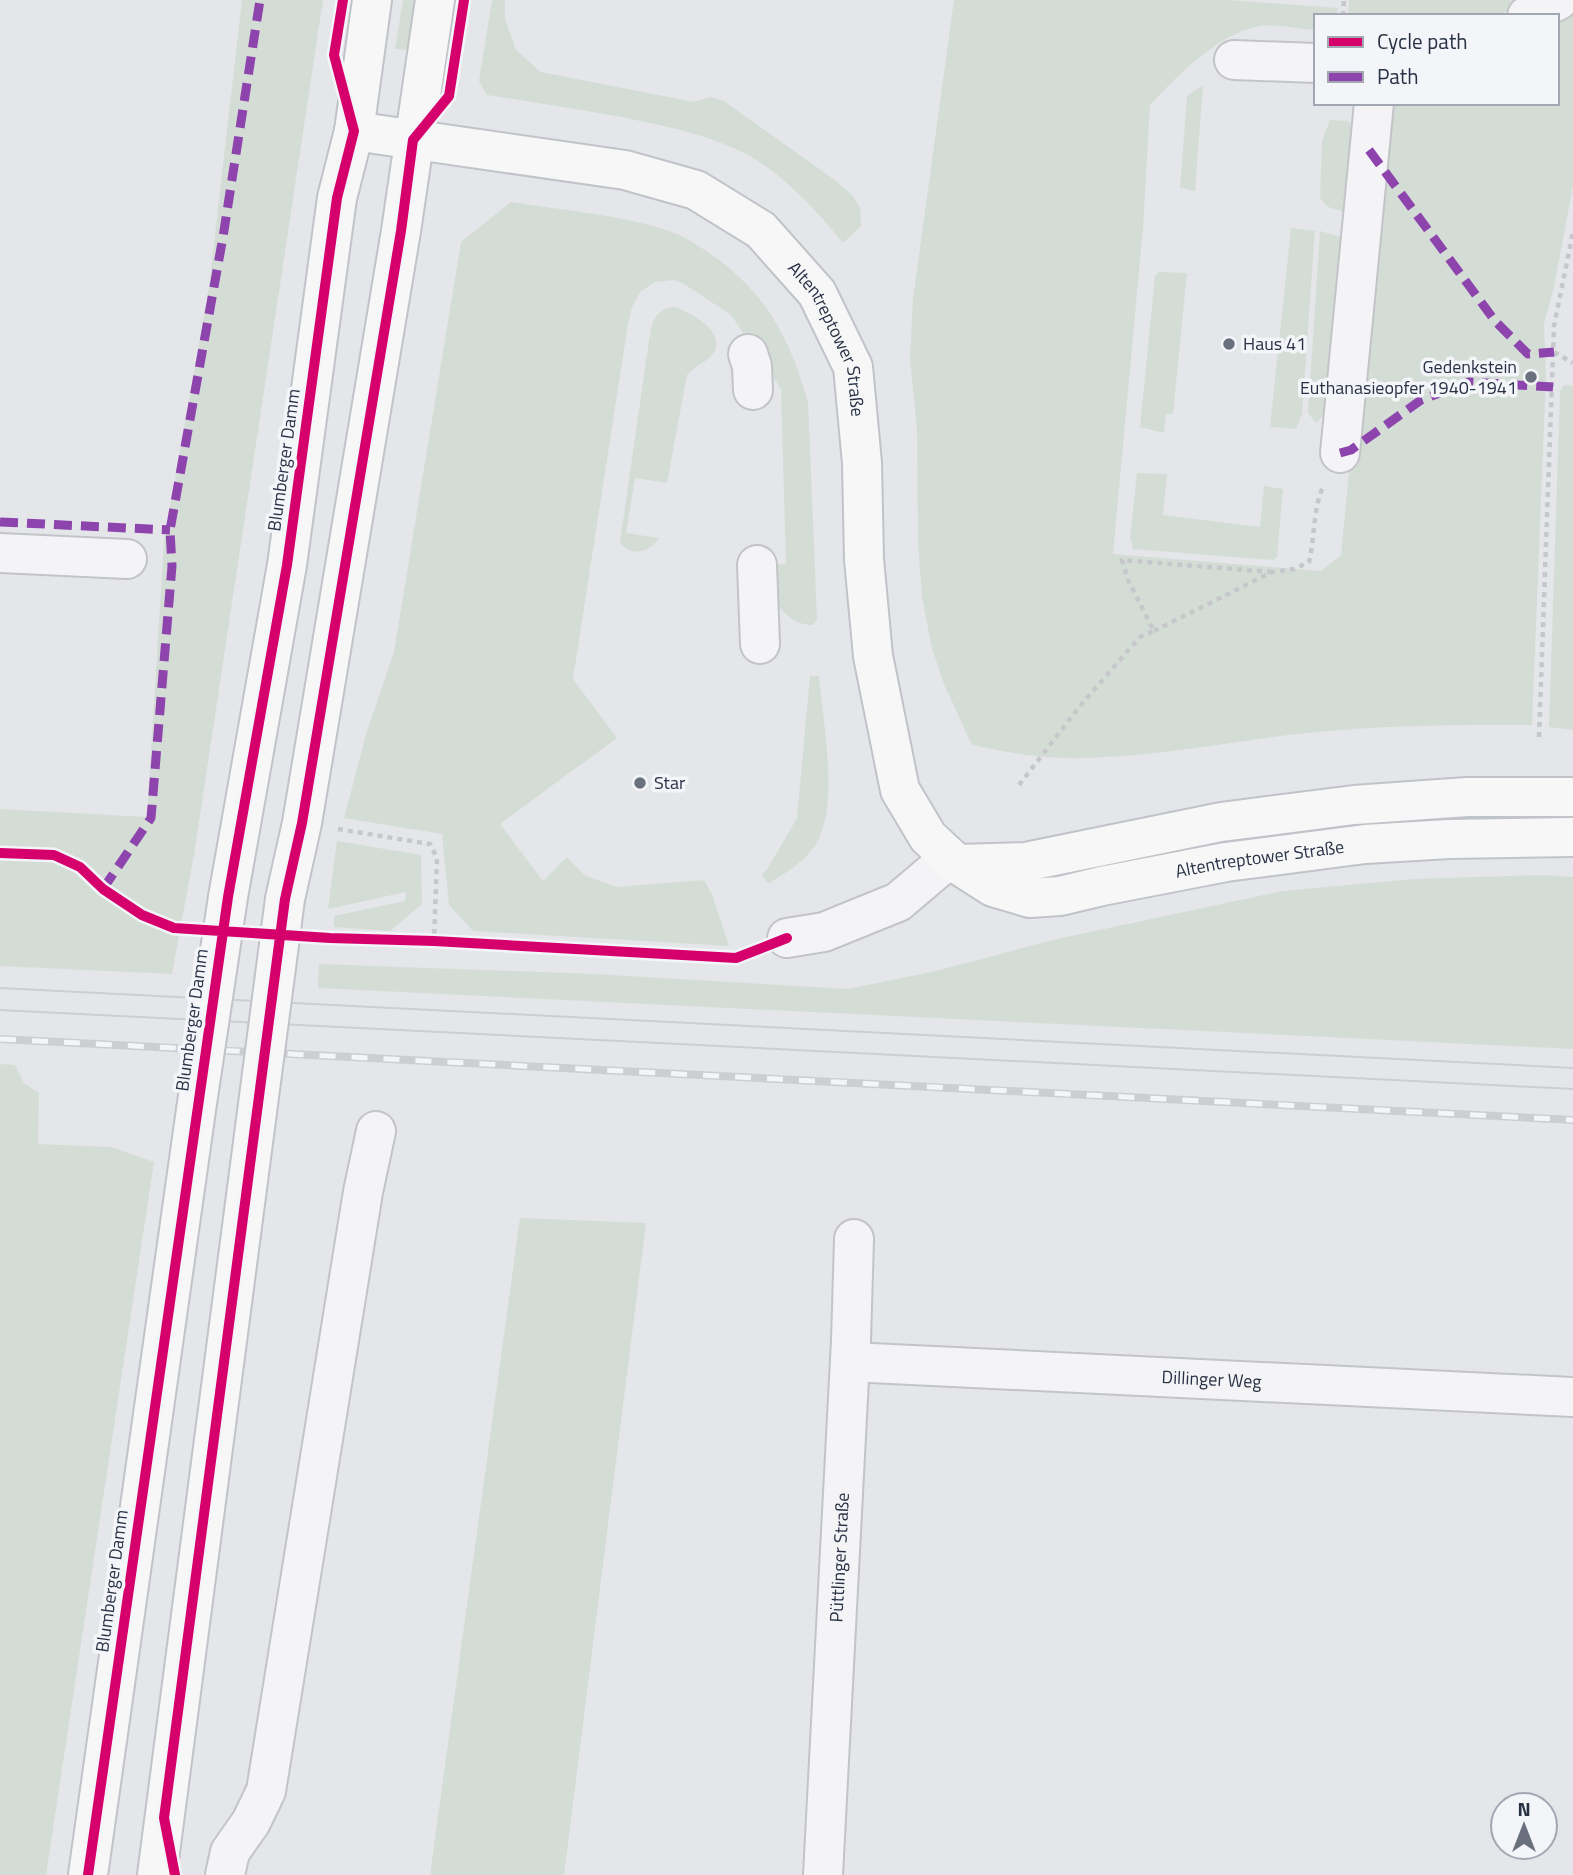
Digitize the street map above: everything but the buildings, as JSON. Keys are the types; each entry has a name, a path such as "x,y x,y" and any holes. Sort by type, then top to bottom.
{"main road":[{"name":"Blumberger Damm","path":"88,1875 228,897 287,565 337,198 354,131 372,0"},
{"path":"157,1875 285,899 304,810 401,231 435,0"},
{"name":"Altentreptower Straße","path":"354,131 625,170 696,190 761,230 817,293 853,367 862,463 864,558 873,656 900,790 928,837 953,861 993,887 1030,898 1060,896 1226,862 1365,844 1449,839 1573,837"},
{"path":"953,861 1025,862 1221,822 1354,805 1467,797 1573,797"}],"street":[{"path":"1531,14 1559,0"},
{"path":"1234,60 1314,63"},
{"path":"1340,453 1374,105"},
{"path":"0,553 127,559"},
{"path":"757,565 760,644"},
{"path":"786,937 824,932 898,902 953,861"},
{"path":"225,1875 230,1852 251,1822 266,1791 363,1192 376,1131"},
{"name":"Püttlinger Straße","path":"823,1875 854,1239"},
{"name":"Dillinger Weg","path":"850,1362 1573,1397"}],"path":[{"path":"1539,737 1554,326 1573,232"},
{"path":"1554,352 1573,362"},
{"path":"1154,631 1128,580 1122,560 1272,572 1294,569 1309,562 1314,541 1318,495 1340,453"},
{"path":"1019,785 1140,637 1272,572"},
{"path":"331,828 430,844 437,858 434,941"}],"shaded area":[{"path":"242,0 323,0 194,855 172,974 0,966 0,809 147,817 164,541 209,287"},
{"path":"403,0 419,0 412,50 395,49"},
{"path":"492,0 505,0 505,19 516,50 541,72 694,102 710,97 724,101 835,180 853,196 860,208 861,226 843,243 810,206 773,172 746,154 713,140 634,120 487,95 479,81"},
{"path":"954,0 1227,0 1338,8 1337,14 1314,14 1314,30 1261,26 1230,37 1200,57 1150,105 1143,228 1113,554 1321,571 1341,555 1383,121 1396,105 1559,105 1559,14 1573,2 1573,186 1554,287 1544,324 1546,376 1532,725 1355,729 1095,758 1039,756 972,745 944,684 932,649 922,597 918,543 917,430 910,358 913,299"},
{"path":"1349,0 1522,0 1502,14 1348,14"},
{"path":"1203,85 1195,191 1180,188 1187,96"},
{"path":"1330,120 1348,121 1361,136 1356,215 1328,207 1320,198 1322,141"},
{"path":"511,202 645,224 678,235 706,251 737,275 765,306 786,341 808,402 817,619 813,625 793,620 782,611 774,592 775,564 786,564 781,389 731,315 684,284 673,280 655,282 640,292 632,307 628,324 573,679 617,738 500,824 543,881 567,857 586,876 617,887 704,880 712,894 729,946 473,931 449,905 442,834 344,818 367,731 394,652 461,242"},
{"path":"1291,228 1315,231 1302,414 1296,429 1270,427"},
{"path":"1320,231 1353,240 1330,409 1316,423 1308,413"},
{"path":"1159,272 1187,273 1173,414 1166,414 1164,433 1140,427 1155,276"},
{"path":"675,307 708,326 714,334 715,350 687,375 667,483 635,478 626,533 659,538 646,550 634,551 620,542 651,327 660,312"},
{"path":"1564,385 1573,386 1573,730 1549,727 1560,391"},
{"path":"1137,473 1167,474 1163,515 1260,527 1264,486 1283,489 1277,557 1273,560 1133,549 1130,537"},
{"path":"810,676 819,676 826,738 828,785 824,826 807,855 768,884 761,874 766,871 797,818"},
{"path":"337,841 421,855 422,904 390,931 334,927 334,916 405,901 406,892 328,909"},
{"path":"1545,875 1573,877 1573,1049 318,988 319,964 594,974 848,989 936,971 1057,939 1283,891 1413,879"},
{"path":"0,1064 15,1065 24,1083 39,1093 38,1144 111,1147 154,1162 46,1875 0,1875"},
{"path":"520,1218 646,1223 564,1875 430,1875"}],"tram line":[{"path":"0,988 1573,1068"},
{"path":"0,1010 1573,1089"}],"railway":[{"path":"0,1039 1573,1120"}],"marked path":[{"path":"103,889 151,818 172,566 170,530 223,237 260,0"},
{"path":"1369,150 1495,321 1528,354 1554,352"},
{"path":"1340,453 1351,450 1421,400 1469,382 1553,387"},
{"path":"0,522 170,530"}],"cycle path":[{"path":"88,1875 228,897 287,565 337,198 354,131 334,55 343,0"},
{"path":"175,1875 164,1818 285,899 302,823 401,231 413,140 449,96 464,0"},
{"path":"0,853 54,855 80,867 103,889 142,915 174,928 736,958 787,938"}],"place":[{"name":"Haus 41","path":"1229,344"},
{"name":"Gedenkstein Euthanasieopfer 1940-1941","path":"1531,377"},
{"name":"Star","path":"640,783"}]}
